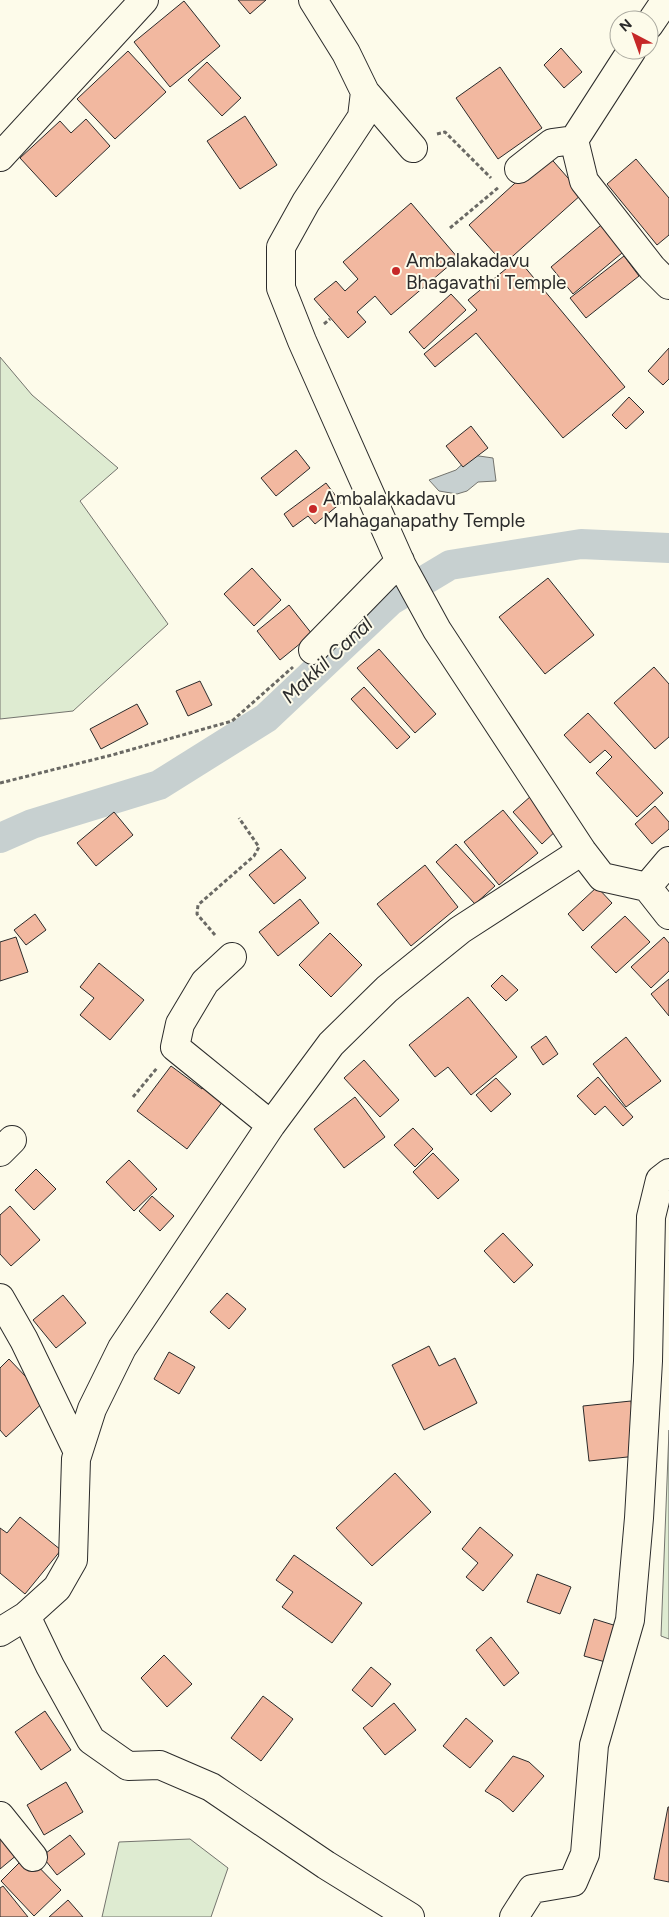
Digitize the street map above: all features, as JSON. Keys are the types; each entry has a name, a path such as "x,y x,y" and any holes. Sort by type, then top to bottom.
{"street":[{"path":"0,157 144,0"},
{"path":"313,0 346,53 365,92 413,148"},
{"path":"626,60 574,140 584,181 652,268 669,285"},
{"path":"365,92 362,117 306,202 281,247 281,288 302,341 401,563 437,630 582,852 602,877 647,887 669,915"},
{"path":"519,170 552,143 574,140"},
{"path":"312,650 401,563"},
{"path":"0,1632 26,1616 57,1588 73,1560 76,1458 92,1410 122,1348 271,1125 331,1044 388,989 460,930 582,852"},
{"path":"647,887 669,861"},
{"path":"232,957 205,982 180,1024 175,1047 271,1125"},
{"path":"514,1917 532,1889 573,1882 586,1854 594,1745 630,1620 639,1518 648,1362 651,1217 660,1180 669,1173"},
{"path":"1,1300 24,1340 78,1452"},
{"path":"26,1616 50,1666 90,1740 128,1766 160,1765 211,1787 326,1864 410,1917"},
{"path":"0,1816 33,1857"}],"path":[{"path":"413,148 437,134 445,132 488,175 501,185 450,228"},
{"path":"0,783 112,755 232,721 312,650"},
{"path":"232,957 197,914 198,905 254,856 259,847 239,818"},
{"path":"133,1097 175,1047"}],"green space":[{"path":"0,357 32,395 118,468 80,501 168,624 73,711 0,719"},
{"path":"669,1430 669,1639 661,1636"},
{"path":"190,1839 228,1868 211,1917 102,1917 119,1842"}],"shaded area":[{"path":"472,455 493,458 496,481 478,482 467,491 457,494 439,491 429,480 456,470"}],"building":[{"path":"238,0 266,0 250,14"},
{"path":"184,1 220,46 170,87 134,42"},
{"path":"561,48 582,72 564,88 544,65"},
{"path":"128,51 166,92 115,139 77,99"},
{"path":"207,62 241,98 222,116 188,80"},
{"path":"500,67 542,128 498,159 456,98"},
{"path":"245,116 277,165 240,189 207,141"},
{"path":"86,119 110,146 56,197 20,158 60,121 71,133"},
{"path":"547,154 582,194 504,264 469,225"},
{"path":"636,159 669,198 669,235 657,245 607,184"},
{"name":"Ambalakadavu Bhagavathi Temple","path":"411,203 458,258 391,315 375,296 357,312 366,322 348,338 314,299 336,281 345,291 358,279 343,262"},
{"path":"606,221 628,248 573,294 551,267"},
{"path":"624,256 639,276 586,318 570,298"},
{"path":"518,259 625,387 563,438 476,333 435,367 424,354 477,310 468,300"},
{"path":"451,294 466,310 424,349 409,332"},
{"path":"669,348 669,379 663,385 648,371"},
{"path":"629,397 644,412 626,429 612,415"},
{"path":"471,426 488,448 463,467 446,446"},
{"path":"296,450 310,468 276,496 261,478"},
{"name":"Ambalakkadavu Mahaganapathy Temple","path":"326,483 341,503 315,524 308,516 293,527 284,514"},
{"path":"252,568 281,600 254,626 224,594"},
{"path":"548,578 594,635 545,674 499,617"},
{"path":"289,605 312,634 280,660 257,631"},
{"path":"379,649 436,714 415,733 357,668"},
{"path":"654,667 669,684 669,737 655,749 614,703"},
{"path":"200,681 212,705 188,716 176,691"},
{"path":"364,687 410,737 397,749 351,699"},
{"path":"137,704 148,724 101,749 90,729"},
{"path":"588,713 663,793 637,817 596,773 612,757 605,750 590,763 564,735"},
{"path":"531,796 560,827 542,844 513,812"},
{"path":"655,806 669,822 669,829 652,844 635,824"},
{"path":"503,810 538,853 499,885 464,842"},
{"path":"114,812 133,835 96,866 77,843"},
{"path":"456,844 495,886 475,904 436,862"},
{"path":"281,849 306,878 274,904 249,875"},
{"path":"425,865 458,907 411,946 377,904"},
{"path":"597,887 612,903 583,931 568,914"},
{"path":"300,899 319,923 278,956 259,932"},
{"path":"35,914 46,930 26,945 14,930"},
{"path":"625,916 650,942 616,973 591,947"},
{"path":"330,933 362,965 331,997 299,965"},
{"path":"16,937 28,972 0,981 0,942"},
{"path":"664,937 669,943 669,971 651,988 631,967"},
{"path":"99,963 144,1000 110,1040 80,1015 94,998 80,987"},
{"path":"502,975 518,990 506,1001 491,986"},
{"path":"669,979 669,1016 651,994"},
{"path":"468,997 517,1057 471,1095 448,1067 435,1077 409,1045"},
{"path":"546,1036 558,1054 543,1065 531,1047"},
{"path":"626,1037 661,1081 626,1107 593,1064"},
{"path":"364,1060 399,1100 380,1117 344,1078"},
{"path":"171,1066 202,1089 204,1086 223,1101 187,1149 137,1111"},
{"path":"598,1077 633,1117 623,1126 605,1106 595,1115 577,1096"},
{"path":"496,1078 511,1094 491,1112 476,1095"},
{"path":"355,1097 385,1137 344,1168 314,1129"},
{"path":"413,1128 433,1149 415,1167 394,1145"},
{"path":"433,1153 459,1180 438,1199 413,1172"},
{"path":"129,1160 157,1189 134,1211 106,1182"},
{"path":"36,1169 56,1189 34,1210 15,1190"},
{"path":"152,1196 174,1216 160,1231 139,1211"},
{"path":"10,1206 40,1240 11,1266 0,1254 0,1215"},
{"path":"503,1233 533,1265 514,1283 484,1251"},
{"path":"227,1293 246,1309 229,1329 210,1312"},
{"path":"63,1295 86,1323 56,1348 33,1320"},
{"path":"429,1346 439,1366 455,1358 477,1403 424,1430 392,1365"},
{"path":"169,1352 195,1367 179,1394 154,1379"},
{"path":"9,1359 47,1399 6,1437 0,1430 0,1368"},
{"path":"631,1401 637,1456 589,1461 583,1406"},
{"path":"395,1473 431,1512 372,1566 336,1528"},
{"path":"20,1517 61,1550 25,1594 0,1573 0,1528 7,1533"},
{"path":"480,1527 513,1555 483,1591 466,1577 478,1563 462,1549"},
{"path":"294,1555 362,1603 332,1643 282,1607 293,1592 276,1580"},
{"path":"537,1574 571,1587 560,1614 527,1602"},
{"path":"594,1619 620,1627 609,1663 584,1656"},
{"path":"491,1637 519,1673 504,1686 476,1650"},
{"path":"164,1655 192,1684 167,1707 141,1678"},
{"path":"371,1667 391,1684 372,1707 352,1690"},
{"path":"263,1696 293,1719 261,1761 231,1738"},
{"path":"394,1703 416,1730 385,1755 363,1728"},
{"path":"45,1711 71,1750 41,1770 15,1732"},
{"path":"466,1718 493,1741 470,1768 443,1746"},
{"path":"513,1756 529,1762 544,1776 513,1812 500,1800 485,1791"},
{"path":"66,1782 83,1812 44,1835 27,1805"},
{"path":"669,1807 669,1882 654,1879"},
{"path":"0,1832 18,1854 0,1869"},
{"path":"70,1835 85,1854 57,1875 42,1856"},
{"path":"27,1855 61,1890 34,1916 1,1881"},
{"path":"3,1886 28,1917 0,1917 0,1888"},
{"path":"68,1900 83,1917 49,1917"}],"waterway":[{"name":"Makkil Canal","path":"0,838 32,824 159,785 266,718 390,601 450,565 581,544 669,548"}],"place":[{"name":"Ambalakadavu Bhagavathi Temple","path":"396,271"},
{"name":"Ambalakkadavu Mahaganapathy Temple","path":"313,509"}]}
